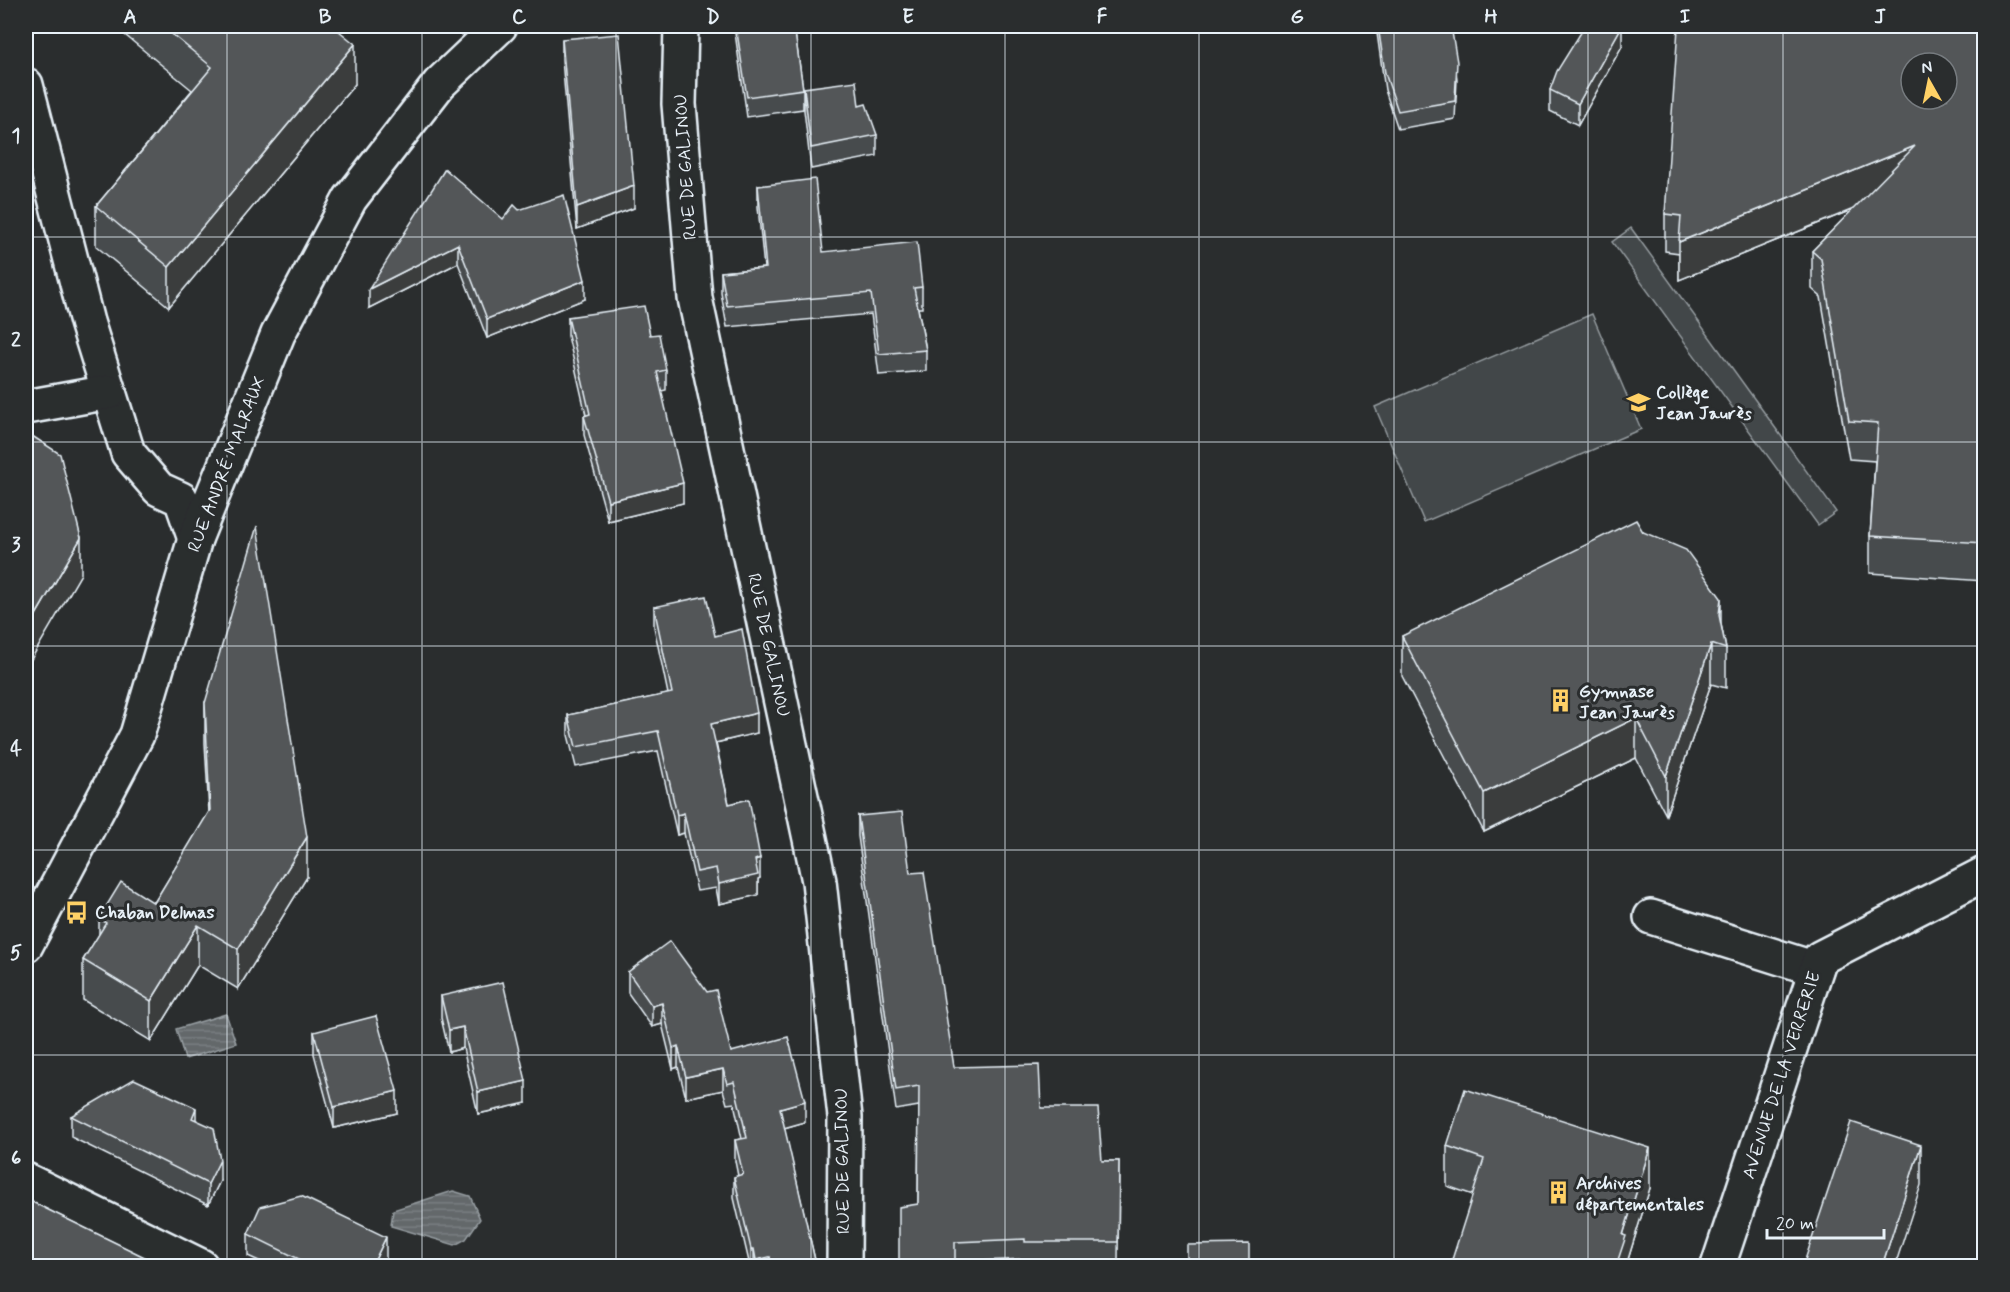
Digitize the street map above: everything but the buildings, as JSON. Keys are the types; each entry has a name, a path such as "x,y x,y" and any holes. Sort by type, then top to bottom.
{"street":[{"name":"RUE ANDRÉ MALRAUX","path":"26,945 137,735 195,538 278,334 350,199 439,84 500,26"},
{"name":"RUE DE GALINOU","path":"681,26 679,104 695,298 819,880 845,1117 844,1266"},
{"path":"26,85 84,309 128,453 159,489 181,500 195,538"},
{"path":"26,407 109,392"},
{"name":"AVENUE DE LA VERRERIE","path":"1718,1266 1820,958 1984,874"},
{"path":"1651,917 1816,969"},
{"path":"26,1180 201,1266"}],"shaded area":[{"path":"1631,228 1836,512 1818,525 1612,242"},
{"path":"1592,314 1641,429 1424,522 1375,407"},
{"path":"226,1014 236,1043 185,1059 176,1029"},
{"path":"453,1191 470,1196 480,1219 466,1239 455,1245 391,1226 393,1210"}],"place":[{"name":"Collège Jean Jaurès","path":"1638,402"},
{"name":"Gymnase Jean Jaurès","path":"1561,701"},
{"name":"Chaban Delmas","path":"77,912"},
{"name":"Archives départementales","path":"1558,1193"}]}
